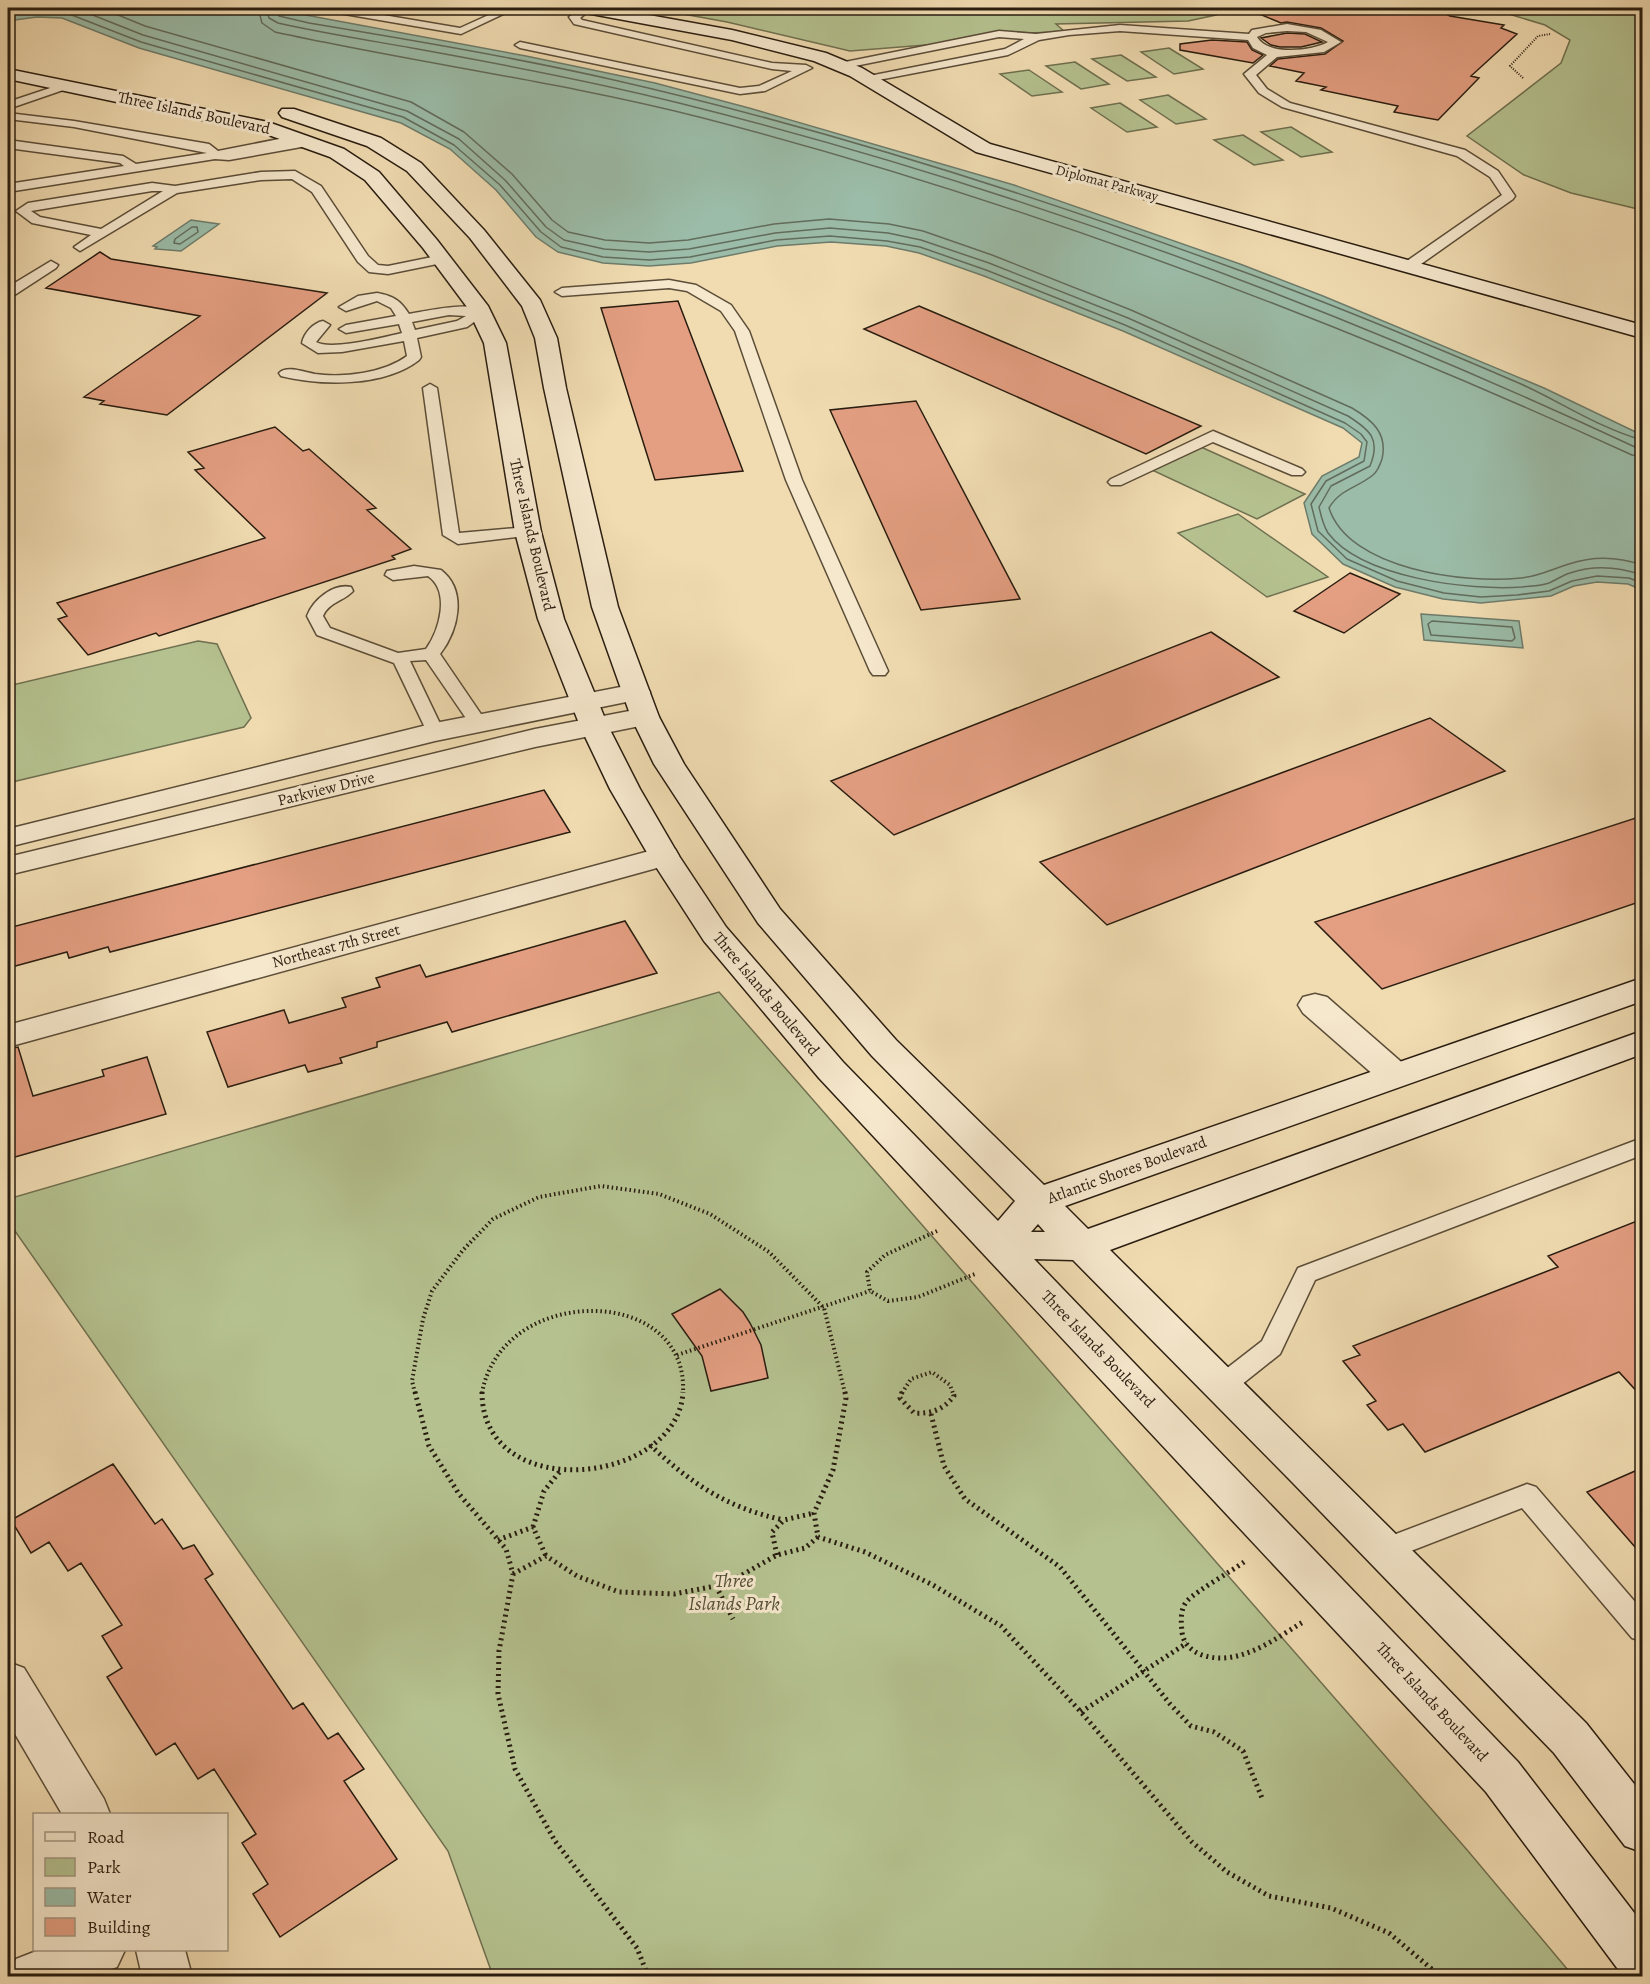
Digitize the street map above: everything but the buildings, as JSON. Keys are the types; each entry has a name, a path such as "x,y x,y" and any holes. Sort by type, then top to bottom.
{"street":[{"name":"Diplomat Parkway","path":"586,8 764,42 834,63 868,79 983,148 1642,332"},
{"name":"Three Islands Boulevard","path":"8,74 268,128 337,153 372,176 466,255 506,309"},
{"name":"Three Islands Boulevard","path":"268,108 374,142 414,167 466,255 506,309 546,338 555,388 605,607 640,705 675,773 769,916 884,1048 1385,1550 1569,1738 1642,1830"},
{"name":"Three Islands Boulevard","path":"506,309 495,343 528,532 550,619 589,714 625,789 664,856 715,934 823,1061 1502,1778 1642,1962"},
{"name":"Parkview Drive","path":"8,838 435,732 478,723 589,714 640,705"},
{"name":"Parkview Drive","path":"8,866 512,743 589,714"},
{"name":"Northeast 7th Street","path":"8,1036 664,856"},
{"name":"Atlantic Shores Boulevard","path":"994,1240 1036,1202 1642,989"},
{"path":"1316,1005 1395,1076"},
{"path":"994,1240 1081,1246 1642,1042"},
{"path":"8,1682 86,1813"},
{"path":"33,1977 98,1951"},
{"path":"161,1951 167,1977"}],"lane":[{"path":"327,8 461,32 509,9"},
{"path":"494,8 509,9"},
{"path":"586,8 578,12 575,20 772,66 806,68 999,34 1036,37 1120,28 1252,37"},
{"path":"1274,27 1299,27 1324,33 1336,42 1324,49 1274,54 1257,46 1252,37 1256,32 1274,27"},
{"path":"868,79 1008,52 1036,37"},
{"path":"520,45 740,91 761,89 806,68"},
{"path":"1274,54 1250,74 1263,91 1286,105 1461,153 1494,174 1509,195 1409,266"},
{"path":"8,93 42,81"},
{"path":"8,106 65,86"},
{"path":"8,116 74,124 209,148 215,156"},
{"path":"8,188 303,141"},
{"path":"8,144 123,160 136,168"},
{"path":"18,175 48,182"},
{"path":"80,247 173,190 261,176 295,175 317,189 363,259 374,269 388,270 466,255"},
{"path":"103,233 36,220 22,211 28,207 152,188 167,187 173,190"},
{"path":"8,293 51,265"},
{"path":"562,292 669,284 691,288 726,308 742,331 794,480 879,671"},
{"path":"286,373 325,379 398,368 409,363 414,357 406,319 396,302 375,296 361,299 346,307"},
{"path":"346,329 449,311 506,309"},
{"path":"322,325 310,338 309,343 318,348 342,348 462,324 506,309"},
{"path":"430,388 451,535 458,539 528,532"},
{"path":"1116,482 1213,436 1297,472"},
{"path":"393,575 428,571 438,574 444,583 448,593 445,629 441,640 431,654"},
{"path":"345,591 322,603 315,616 319,627 334,637 401,660 435,732"},
{"path":"401,660 412,654 431,654"},
{"path":"431,654 478,723"},
{"path":"1222,1386 1271,1347 1306,1274 1642,1146"},
{"path":"1385,1550 1527,1495 1642,1629"}],"path":[{"path":"1523,78 1510,66 1538,36 1550,34"},
{"path":"648,1977 637,1948 555,1840 514,1769 498,1694 499,1651 513,1574 506,1549 459,1494 429,1446 412,1381 423,1319 432,1291 493,1218 539,1197 601,1186 659,1194 710,1214 769,1252 824,1308 846,1398 833,1470 814,1513 818,1538"},
{"path":"676,1356 870,1291 888,1301 918,1297 994,1240"},
{"path":"870,1291 867,1272 885,1255 994,1240"},
{"path":"587,1310 618,1314 647,1324 668,1341 676,1356 681,1364 684,1390 676,1416 650,1445 629,1459 596,1469 561,1470 528,1462 502,1446 485,1423 480,1397 486,1371 501,1347 525,1328 555,1315 587,1310"},
{"path":"932,1372 950,1386 954,1396 947,1406 932,1414 914,1413 900,1398 907,1380 932,1372"},
{"path":"932,1414 934,1430 945,1466 964,1499 1060,1568 1170,1704 1191,1726 1214,1732 1243,1752 1262,1798"},
{"path":"650,1445 677,1471 714,1498 755,1515 783,1520 814,1513"},
{"path":"561,1470 544,1491 533,1527 546,1556 577,1576 619,1592 674,1594 726,1584 777,1555 805,1548 818,1538"},
{"path":"777,1555 772,1532 783,1520"},
{"path":"498,1540 533,1527"},
{"path":"818,1538 865,1552 933,1586 1001,1626 1081,1712 1192,1842 1227,1872 1269,1896 1331,1908 1389,1933 1440,1977"},
{"path":"1278,1539 1186,1602 1181,1617 1182,1640 1197,1652 1222,1658 1247,1654 1338,1603"},
{"path":"513,1574 546,1556"},
{"path":"716,1586 733,1619"},
{"path":"1081,1712 1187,1643"}],"green space":[{"path":"650,8 1220,8 1216,15 1188,21 1056,24 1065,32 1023,33 951,43 850,51 727,22"},
{"path":"1489,8 1642,8 1642,210 1571,193 1524,175 1467,136 1561,63 1570,40 1545,25"},
{"path":"1169,48 1203,69 1174,74 1141,52"},
{"path":"1121,55 1156,77 1127,81 1092,59"},
{"path":"1075,62 1109,84 1081,89 1046,66"},
{"path":"1029,70 1062,92 1032,96 1000,74"},
{"path":"1168,95 1206,119 1176,124 1140,100"},
{"path":"1120,103 1157,127 1127,132 1091,108"},
{"path":"1291,127 1332,152 1301,157 1261,132"},
{"path":"1243,135 1283,160 1254,165 1214,140"},
{"path":"1201,447 1305,494 1257,519 1152,470"},
{"path":"1238,514 1328,577 1267,597 1178,533"},
{"path":"198,641 217,644 251,718 244,727 8,783 8,686"},
{"name":"Three Islands Park","path":"719,992 1468,1851 1573,1976 493,1976 448,1851 8,1221 8,1199"}],"water":[{"path":"8,8 268,8 526,56 655,83 1014,185 1240,264 1544,388 1642,435 1642,590 1628,584 1597,582 1574,586 1551,596 1481,603 1443,599 1395,587 1343,564 1312,534 1304,503 1322,476 1359,457 1362,443 1343,428 1123,331 984,276 919,253 886,246 831,242 777,246 691,263 649,266 603,263 558,252 536,237 496,190 450,149 401,123 139,48 62,18 37,17 8,21"},
{"path":"191,220 219,224 181,251 155,249 157,247 153,246"},
{"path":"1421,614 1519,621 1523,648 1424,640"}]}
